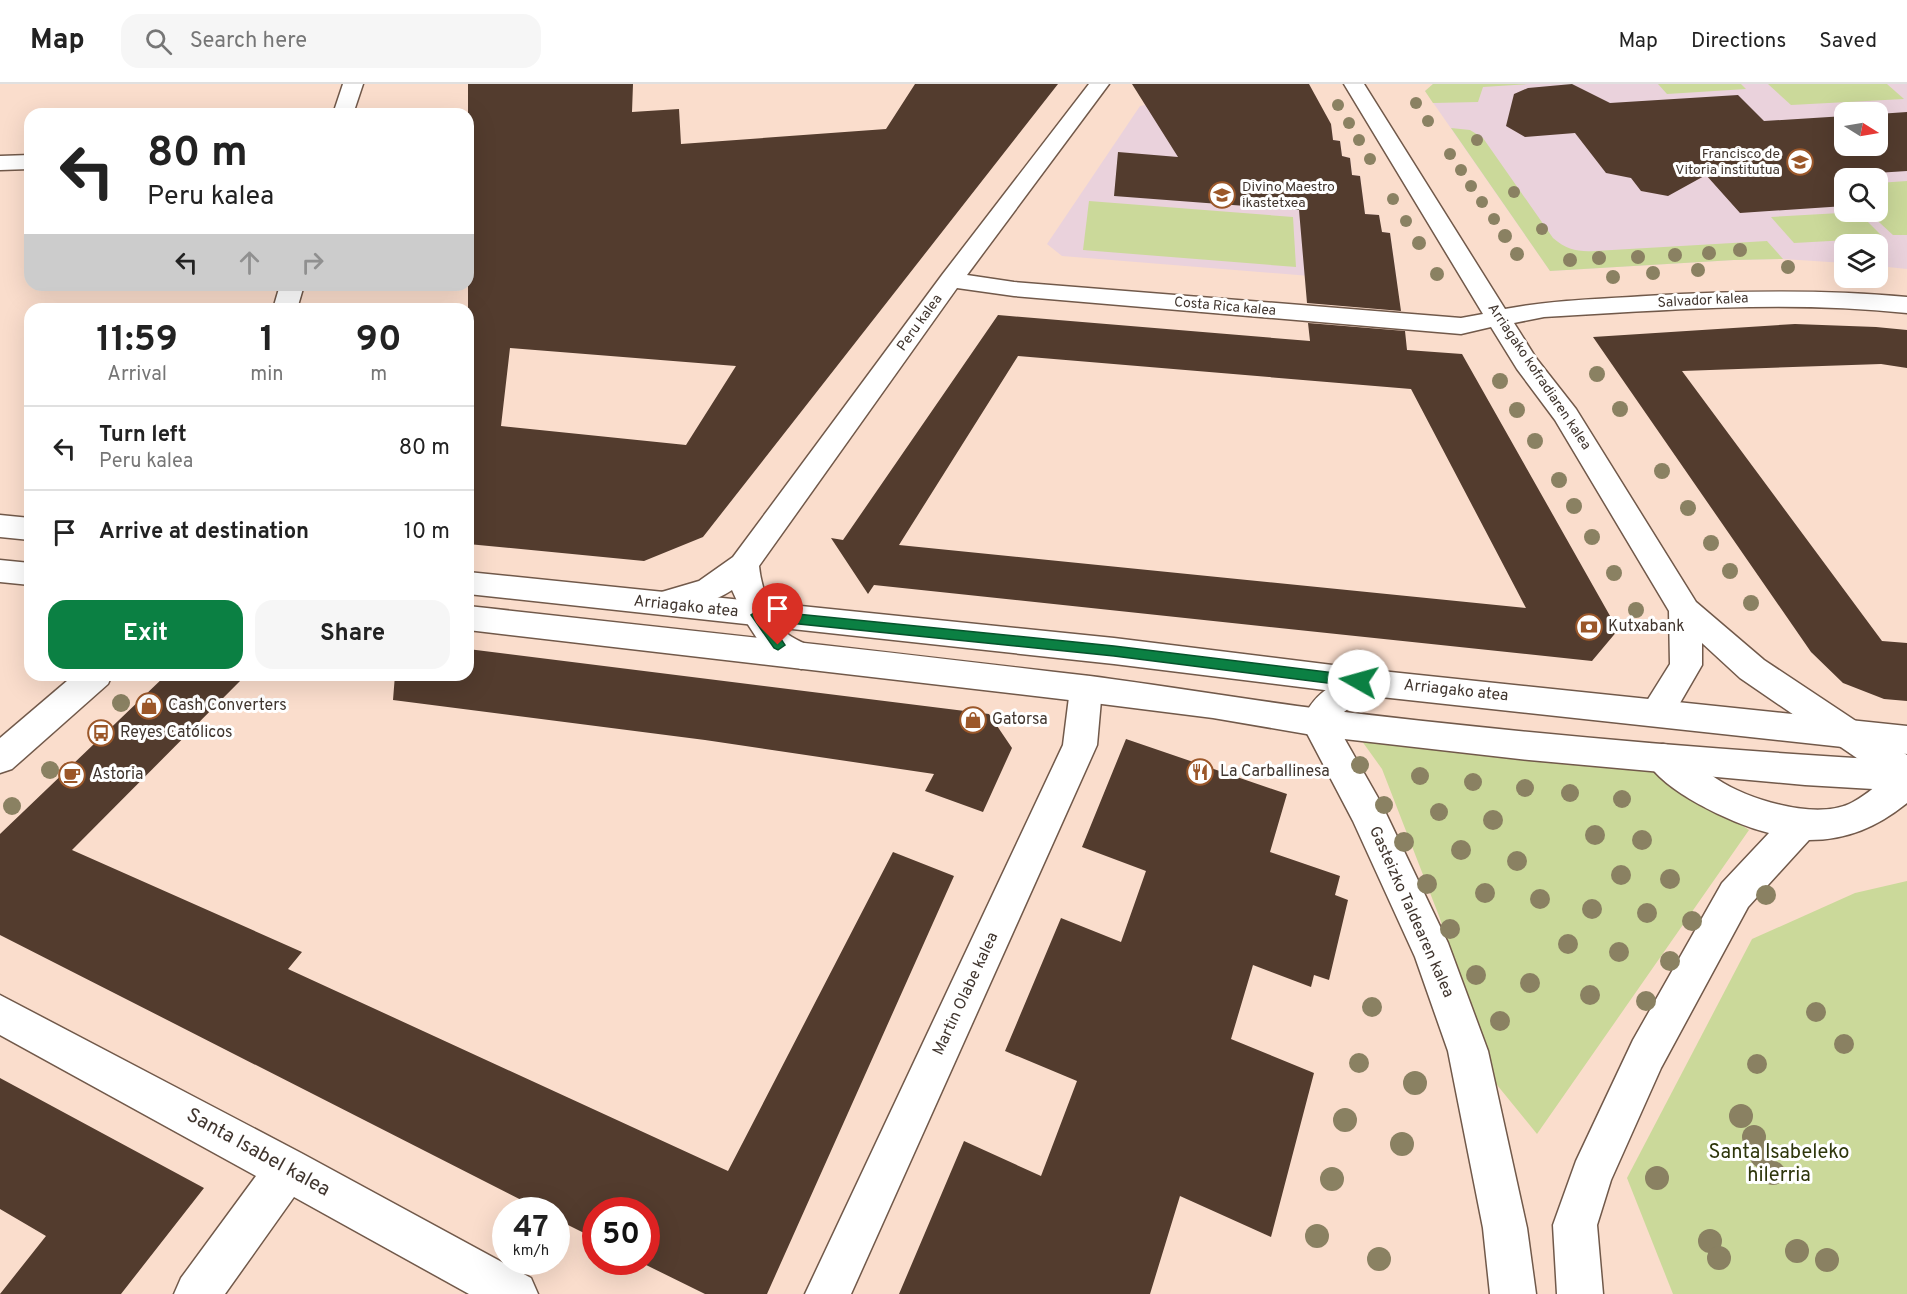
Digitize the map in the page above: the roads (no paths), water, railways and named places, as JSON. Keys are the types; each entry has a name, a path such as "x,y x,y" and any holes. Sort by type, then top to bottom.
{"street":[{"path":"345,108 353,84"},
{"name":"Peru kalea","path":"659,604 709,590 744,565 951,280 1099,84"},
{"name":"Arriagako kofradiaren kalea","path":"1354,84 1526,363 1566,415 1685,610 1752,669 1907,775"},
{"path":"0,163 24,162"},
{"name":"Costa Rica kalea","path":"951,280 1014,289 1419,324 1461,326 1499,319"},
{"name":"Salvador kalea","path":"1499,319 1544,309 1759,299 1830,299 1907,305"},
{"path":"0,526 24,528"},
{"path":"744,565 746,587 758,615 778,645 801,656"},
{"path":"0,571 24,573"},
{"name":"Arriagako atea","path":"474,584 1114,651 1381,684 1907,740"},
{"path":"1657,712 1686,665 1685,610"},
{"path":"474,619 1086,689 1213,705 1318,722 1805,771 1907,775"},
{"path":"0,759 89,681"},
{"path":"1318,722 1322,709 1341,696 1381,684"},
{"name":"Martin Olabe kalea","path":"828,1294 1080,745 1086,689"},
{"name":"Gasteizko Taldearen kalea","path":"1318,722 1368,814 1434,956 1468,1051 1505,1228 1513,1294"},
{"path":"1662,758 1709,792 1754,813 1800,824 1828,825 1861,815 1907,782"},
{"path":"1580,1294 1575,1225 1591,1176 1647,1054 1735,895 1800,824"},
{"name":"Santa Isabel kalea","path":"0,1014 515,1294"},
{"path":"197,1294 288,1169"}],"place":[{"name":"Francisco de Vitoria institutua","path":"1800,162"},
{"name":"Divino Maestro ikastetxea","path":"1222,195"},
{"name":"Kutxabank","path":"1589,627"},
{"name":"Cash Converters","path":"149,706"},
{"name":"Gatorsa","path":"973,720"},
{"name":"Reyes Católicos","path":"101,733"},
{"name":"La Carballinesa","path":"1200,772"},
{"name":"Astoria","path":"72,775"}],"park label":[{"name":"Santa Isabeleko hilerria","path":"1779,1164"}]}
